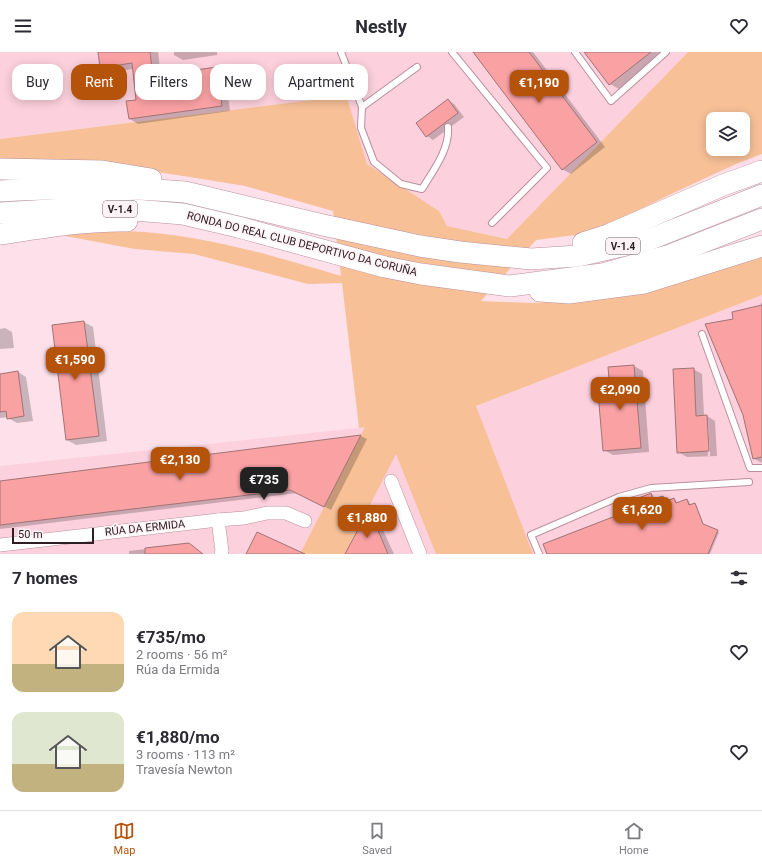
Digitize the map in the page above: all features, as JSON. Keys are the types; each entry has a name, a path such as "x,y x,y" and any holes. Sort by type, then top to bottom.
{"highway":[{"path":"723,185 736,174 762,160"},
{"path":"0,168 102,171 163,181 185,192"},
{"path":"477,254 517,250 542,250 588,242 723,185 762,171"},
{"name":"RONDA DO REAL CLUB DEPORTIVO DA CORUÑA","path":"0,192 42,189 162,190 185,192 323,225 420,246 460,252 530,259 578,256 648,240 762,195"},
{"name":"RONDA DO REAL CLUB DEPORTIVO DA CORUÑA","path":"0,213 98,207 183,214 385,267 421,274 510,286 602,274 670,255 762,218"},
{"path":"0,234 58,225 110,221 238,228"},
{"path":"715,261 762,241"},
{"path":"510,286 569,293 644,283 762,246"}],"street":[{"path":"391,481 420,554"},
{"name":"RÚA DA ERMIDA","path":"0,545 244,518 267,513 286,513 305,522"},
{"path":"218,520 222,551 221,554"}],"lane":[{"path":"341,52 362,107 361,128 374,162 401,184 422,189 444,151 449,135 448,127"},
{"path":"452,52 547,168 492,223"},
{"path":"575,52 611,101 666,52"},
{"path":"362,107 417,67"},
{"path":"702,334 750,468 762,468"},
{"path":"539,554 531,535 619,497 651,488 749,482"}],"shaded area":[{"path":"0,52 688,52 507,239 447,226 439,211 367,164 348,100 368,100 368,64 274,64 274,100 312,100 0,139"},
{"path":"688,52 762,52 762,154 738,163 604,227 583,234 536,240 481,301 532,303 571,301 762,253 762,295 476,406 533,554 436,554 396,454 345,554 300,554 365,427 359,428 342,283 308,284 194,254 135,249 60,235 118,231 181,236 262,253 341,276 333,211 245,186 190,177 110,165 0,161 0,139 312,100 348,100 367,164 439,211 447,226 507,239"},
{"path":"762,295 762,554 0,554 0,466 359,428 476,406"}],"building":[{"path":"98,52 150,52 152,64 135,64 135,91 132,63 100,64"},
{"path":"473,52 529,52 597,142 562,170"},
{"path":"584,52 651,52 609,85"},
{"path":"210,68 210,100 221,100 222,106 129,119 126,101 202,100 202,69"},
{"path":"448,99 458,113 426,137 416,123"},
{"path":"762,305 762,457 753,459 743,415 705,324 733,319 732,312"},
{"path":"84,321 99,436 66,440 52,325"},
{"path":"634,365 641,448 603,451 598,392 610,391 608,367"},
{"path":"694,368 696,416 707,415 709,451 677,453 673,369"},
{"path":"18,371 24,416 7,419 6,411 0,412 0,374"},
{"path":"361,435 324,507 290,490 0,525 0,481"},
{"path":"651,493 653,499 663,496 665,502 674,498 676,503 687,499 689,505 695,503 703,524 718,530 708,554 547,554 543,544 618,515 619,506"},
{"path":"369,509 388,554 345,554"},
{"path":"257,532 305,554 246,554"},
{"path":"189,543 203,554 145,554 145,548"}]}
